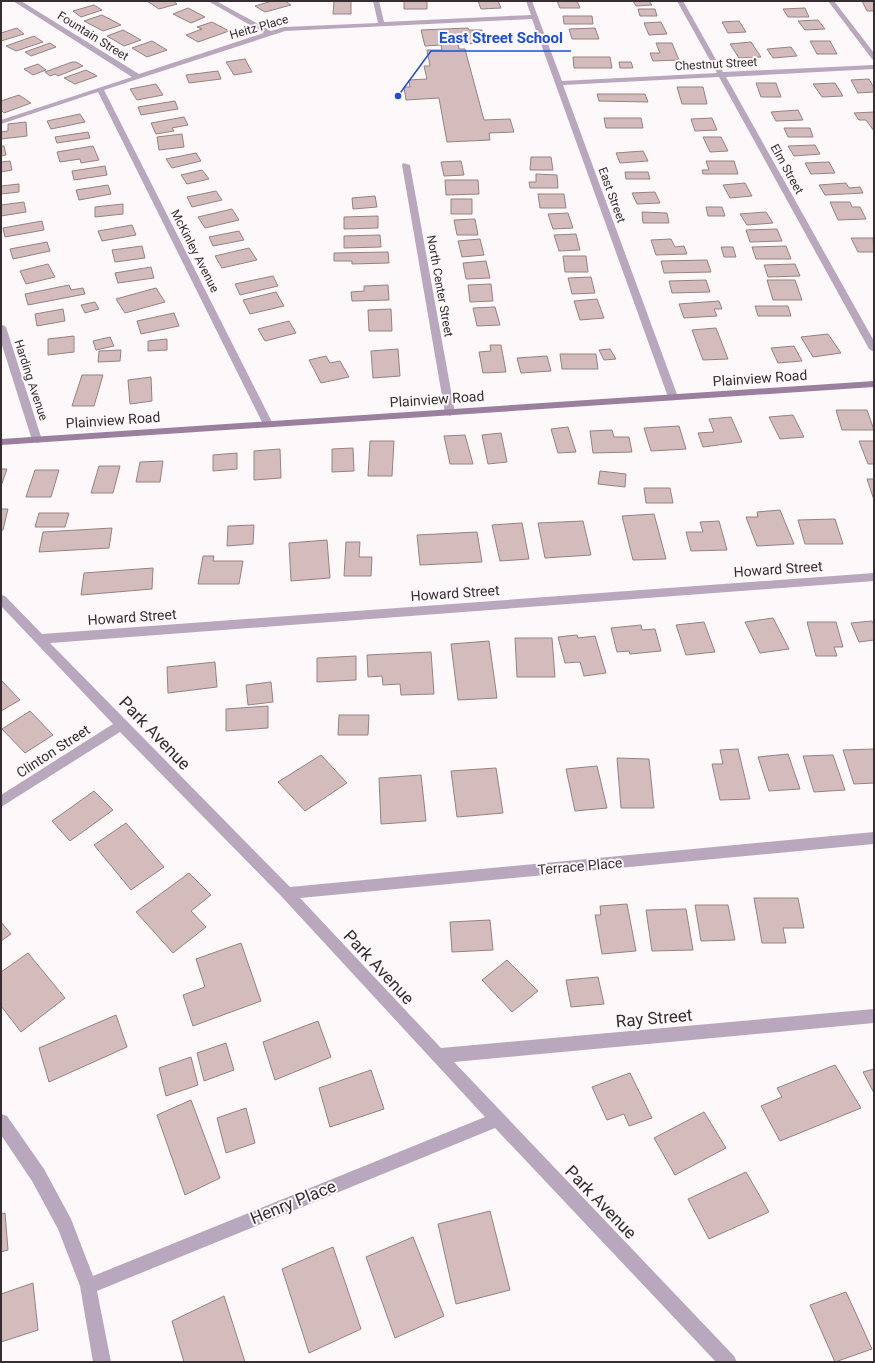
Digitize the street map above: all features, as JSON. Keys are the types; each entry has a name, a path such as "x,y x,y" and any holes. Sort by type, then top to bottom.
{"main road":[{"name":"Plainview Road","path":"1,442 874,384"}],"street":[{"name":"Fountain Street","path":"16,1 138,77"},
{"path":"211,1 269,33"},
{"path":"376,1 381,23"},
{"name":"East Street","path":"529,1 673,397"},
{"name":"Elm Street","path":"680,1 874,348"},
{"path":"832,1 874,58"},
{"name":"Heitz Place","path":"1,122 269,33 295,28 534,17"},
{"name":"Chestnut Street","path":"558,83 874,67"},
{"name":"McKinley Avenue","path":"100,89 268,424"},
{"name":"North Center Street","path":"406,165 450,412"},
{"name":"Harding Avenue","path":"1,327 37,440"},
{"name":"Howard Street","path":"39,639 874,577"},
{"name":"Park Avenue","path":"1,599 121,725 287,893 438,1056 728,1362"},
{"name":"Clinton Street","path":"1,802 121,725"},
{"name":"Terrace Place","path":"287,893 874,838"},
{"name":"Ray Street","path":"438,1056 874,1016"},
{"name":"Henry Place","path":"88,1286 498,1119"},
{"path":"1,1122 38,1176 65,1225 88,1286 102,1362"}],"building":[{"path":"147,1 173,1 177,4 159,9"},
{"path":"272,1 285,1 291,5 265,12 255,6"},
{"path":"334,1 351,1 351,14 333,14"},
{"path":"404,1 427,1 427,9 404,9"},
{"path":"478,1 498,1 501,8 481,9"},
{"path":"557,1 577,1 580,8 560,8"},
{"path":"633,1 649,1 652,5 636,6"},
{"path":"862,1 874,1 874,11 867,11"},
{"path":"94,5 102,10 81,17 73,11"},
{"path":"188,8 205,17 191,23 173,14"},
{"path":"805,8 809,17 788,17 783,9"},
{"path":"638,9 655,9 657,16 640,16"},
{"path":"102,15 121,25 103,31 84,21"},
{"path":"563,16 592,16 593,24 564,24"},
{"path":"818,20 825,29 805,30 798,21"},
{"path":"739,21 746,32 728,33 722,22"},
{"path":"212,22 229,31 198,42 186,35 202,29 197,27"},
{"path":"661,22 667,34 649,35 644,23"},
{"path":"17,28 24,34 1,41 1,33"},
{"path":"468,28 469,30 482,30 486,43 458,44 459,49 465,49 484,120 510,119 514,132 489,133 490,140 447,142 439,98 406,100 404,87 410,87 409,80 427,79 424,66 430,66 427,50 442,50 441,45 425,46 421,30"},
{"path":"595,28 599,39 572,39 569,29"},
{"path":"123,30 141,40 124,46 107,36"},
{"path":"34,36 43,42 16,51 6,46"},
{"path":"152,41 167,50 147,57 132,48"},
{"path":"810,41 830,41 837,54 817,54"},
{"path":"751,42 761,57 739,58 730,44"},
{"path":"50,43 56,47 31,56 25,52"},
{"path":"656,43 672,43 679,60 653,61 650,53 660,53"},
{"path":"791,47 797,56 773,58 767,49"},
{"path":"573,57 610,57 612,68 574,68"},
{"path":"245,59 252,72 234,75 226,62"},
{"path":"72,62 76,62 83,66 58,76 55,74 50,76 45,72"},
{"path":"619,62 631,62 633,68 620,68"},
{"path":"38,64 46,70 33,75 24,69"},
{"path":"86,70 97,76 75,84 64,78"},
{"path":"218,71 221,79 189,83 186,75"},
{"path":"869,79 874,88 874,92 858,93 851,80"},
{"path":"756,83 776,83 781,97 761,97"},
{"path":"835,83 843,96 822,97 813,84"},
{"path":"156,84 163,95 137,100 130,89"},
{"path":"677,87 703,87 707,104 682,104"},
{"path":"597,94 645,94 648,102 599,101"},
{"path":"19,95 31,103 4,113 1,110 1,101"},
{"path":"175,101 178,109 141,115 138,107"},
{"path":"798,110 803,120 776,121 771,112"},
{"path":"874,112 874,131 866,120 859,120 854,113"},
{"path":"80,114 85,122 51,129 47,121"},
{"path":"184,117 188,125 172,128 174,131 156,134 151,123"},
{"path":"604,118 641,118 643,128 606,128"},
{"path":"712,118 717,130 695,131 691,119"},
{"path":"26,122 27,136 1,139 1,132 8,131 8,124"},
{"path":"784,128 810,128 813,137 788,137"},
{"path":"88,132 90,138 57,143 55,137"},
{"path":"182,134 184,147 159,150 157,137"},
{"path":"703,137 721,137 728,151 710,152"},
{"path":"815,145 820,154 794,156 788,146"},
{"path":"1,146 4,146 6,155 1,156"},
{"path":"93,146 99,160 81,163 80,159 60,162 57,152"},
{"path":"643,151 648,161 620,163 616,153"},
{"path":"196,153 201,161 172,168 166,159"},
{"path":"531,157 551,157 553,170 530,170"},
{"path":"10,161 12,170 1,172 1,162"},
{"path":"461,161 464,175 444,176 441,162"},
{"path":"706,161 734,161 738,174 703,174 702,170 709,170"},
{"path":"829,162 835,173 811,174 805,163"},
{"path":"105,166 107,175 74,180 72,171"},
{"path":"202,170 209,179 187,184 181,175"},
{"path":"625,172 648,172 650,179 626,179"},
{"path":"536,174 557,175 558,188 530,188 529,182 536,182"},
{"path":"445,180 478,180 479,194 446,195"},
{"path":"745,183 752,196 730,198 723,185"},
{"path":"846,183 849,188 860,187 863,193 825,195 819,185"},
{"path":"19,184 19,192 1,194 1,186"},
{"path":"108,185 111,194 79,200 76,190"},
{"path":"216,191 222,200 192,207 187,197"},
{"path":"655,192 660,203 637,204 632,193"},
{"path":"538,194 564,194 566,208 540,208"},
{"path":"375,196 377,207 353,209 352,198"},
{"path":"451,199 472,199 472,214 451,214"},
{"path":"24,202 26,212 1,216 1,205"},
{"path":"830,202 850,202 852,207 860,207 866,219 838,220"},
{"path":"123,204 123,214 95,217 95,207"},
{"path":"706,207 722,207 725,216 708,216"},
{"path":"232,209 239,220 205,228 198,217"},
{"path":"642,212 667,213 669,223 643,223"},
{"path":"766,212 773,223 747,225 740,214"},
{"path":"568,213 573,228 553,229 548,214"},
{"path":"378,216 378,228 344,229 344,217"},
{"path":"475,219 478,235 457,235 454,220"},
{"path":"42,221 44,230 5,237 3,228"},
{"path":"132,225 136,235 102,241 98,231"},
{"path":"777,229 782,241 750,242 746,230"},
{"path":"239,231 244,240 213,246 209,237"},
{"path":"576,234 580,250 559,251 554,235"},
{"path":"380,235 381,247 344,248 344,236"},
{"path":"851,238 873,238 874,252 858,252"},
{"path":"480,239 484,255 462,257 458,241"},
{"path":"671,239 675,247 684,246 687,254 656,255 651,240"},
{"path":"47,242 50,251 13,259 10,249"},
{"path":"142,246 145,258 115,262 112,250"},
{"path":"786,246 791,259 756,259 752,247"},
{"path":"721,247 733,247 736,257 724,257"},
{"path":"249,248 257,260 222,268 215,256"},
{"path":"388,252 389,263 352,264 352,261 334,261 334,253"},
{"path":"563,256 586,256 588,272 565,272"},
{"path":"707,260 711,272 664,273 661,261"},
{"path":"486,261 490,278 466,279 463,263"},
{"path":"48,264 55,277 26,284 20,271"},
{"path":"795,264 800,276 768,277 764,265"},
{"path":"151,267 154,278 118,283 115,273"},
{"path":"273,276 278,286 240,295 235,284"},
{"path":"591,277 595,293 572,294 568,278"},
{"path":"706,280 710,292 672,293 669,281"},
{"path":"767,280 795,280 802,300 773,300"},
{"path":"491,284 493,301 470,302 468,285"},
{"path":"69,285 71,290 83,288 85,294 28,305 25,294"},
{"path":"388,285 389,300 352,301 351,292 364,291 364,286"},
{"path":"156,288 165,302 125,313 116,299"},
{"path":"276,292 284,306 250,314 243,300"},
{"path":"597,299 604,318 580,320 574,301"},
{"path":"719,301 722,309 714,309 717,316 684,318 679,304"},
{"path":"95,302 99,309 85,313 81,305"},
{"path":"755,306 788,306 791,316 758,316"},
{"path":"495,307 500,325 477,326 473,308"},
{"path":"63,309 65,321 37,326 35,314"},
{"path":"391,309 392,331 369,331 368,310"},
{"path":"174,313 179,326 141,334 137,321"},
{"path":"289,321 296,333 265,341 258,329"},
{"path":"716,328 728,359 703,360 692,330"},
{"path":"828,334 841,353 813,357 801,337"},
{"path":"74,336 74,352 48,355 48,339"},
{"path":"110,337 114,346 96,350 93,341"},
{"path":"167,339 167,350 148,351 148,341"},
{"path":"490,345 501,345 506,372 483,373 479,352 491,351"},
{"path":"794,346 802,361 778,363 771,348"},
{"path":"398,349 400,376 373,378 371,351"},
{"path":"610,349 616,359 604,360 599,350"},
{"path":"121,350 120,361 98,362 99,351"},
{"path":"560,354 596,354 598,369 562,369"},
{"path":"326,356 330,363 340,361 349,377 321,383 309,360"},
{"path":"547,356 551,371 521,373 517,358"},
{"path":"82,375 103,375 94,406 72,406"},
{"path":"151,377 152,401 130,404 128,380"},
{"path":"836,410 867,410 874,430 842,430"},
{"path":"793,415 804,437 780,439 769,417"},
{"path":"731,417 742,442 703,447 698,433 714,432 709,419"},
{"path":"679,426 686,449 651,451 644,428"},
{"path":"568,427 576,452 558,453 551,429"},
{"path":"612,430 614,437 629,437 632,452 593,453 590,431"},
{"path":"501,433 507,462 488,464 482,435"},
{"path":"465,435 473,464 450,464 444,436"},
{"path":"370,441 394,441 392,476 368,476"},
{"path":"859,441 874,441 874,464 868,464"},
{"path":"353,448 354,471 332,472 332,449"},
{"path":"280,449 281,478 254,480 254,451"},
{"path":"237,453 237,469 213,471 213,455"},
{"path":"163,461 160,482 136,482 140,462"},
{"path":"99,466 120,466 113,493 91,493"},
{"path":"1,469 7,469 1,486"},
{"path":"35,470 59,470 51,497 26,497"},
{"path":"600,471 626,474 625,487 598,484"},
{"path":"867,479 874,479 874,500"},
{"path":"644,488 670,488 673,503 646,503"},
{"path":"1,509 8,509 3,530 1,530"},
{"path":"780,510 794,544 757,546 746,517 758,517 757,512"},
{"path":"39,513 69,513 65,527 35,527"},
{"path":"654,514 666,559 633,560 622,516"},
{"path":"835,519 843,544 805,544 798,520"},
{"path":"583,521 591,555 545,558 538,523"},
{"path":"719,521 727,550 691,551 686,532 703,532 700,522"},
{"path":"522,523 529,559 500,561 492,525"},
{"path":"254,525 253,544 227,546 228,526"},
{"path":"112,528 109,548 39,552 43,532"},
{"path":"477,532 482,562 420,565 417,535"},
{"path":"327,540 330,578 291,581 289,543"},
{"path":"346,542 360,542 359,557 372,557 371,576 344,576"},
{"path":"203,556 214,556 213,561 243,561 239,584 198,584"},
{"path":"153,568 152,589 81,595 84,573"},
{"path":"773,618 789,649 760,653 745,622"},
{"path":"872,621 874,625 874,640 859,642 851,623"},
{"path":"704,622 715,652 686,655 676,625"},
{"path":"807,622 836,622 843,647 834,647 837,656 816,656"},
{"path":"641,625 642,630 655,629 661,651 630,654 629,651 617,652 611,628"},
{"path":"577,635 578,638 595,636 606,673 584,676 580,662 565,663 558,637"},
{"path":"515,638 552,638 555,677 517,677"},
{"path":"489,641 497,698 458,700 451,644"},
{"path":"431,652 434,694 401,695 400,684 383,685 382,676 368,677 367,655"},
{"path":"356,656 356,680 317,682 317,658"},
{"path":"215,662 217,687 168,693 167,667"},
{"path":"1,680 20,700 1,711"},
{"path":"271,682 273,702 248,705 246,685"},
{"path":"268,706 268,728 226,731 226,709"},
{"path":"30,711 53,735 25,753 2,729"},
{"path":"339,715 369,715 368,735 338,735"},
{"path":"738,749 750,799 720,800 712,764 723,764 720,750"},
{"path":"874,749 874,783 854,784 843,750"},
{"path":"788,754 800,789 769,791 758,757"},
{"path":"321,755 347,783 305,811 278,782"},
{"path":"833,755 845,790 814,792 803,756"},
{"path":"617,758 649,759 654,808 621,808"},
{"path":"597,766 607,808 575,811 566,769"},
{"path":"496,768 503,813 457,817 451,771"},
{"path":"421,775 426,821 381,824 379,778"},
{"path":"94,791 113,810 70,841 52,821"},
{"path":"126,823 164,867 131,890 94,845"},
{"path":"189,873 211,895 191,911 206,927 173,953 136,912"},
{"path":"754,898 798,898 804,928 783,928 786,943 762,943"},
{"path":"627,904 636,951 602,954 595,915 601,915 600,906"},
{"path":"695,905 728,905 735,940 701,941"},
{"path":"686,909 693,950 652,951 646,910"},
{"path":"490,920 493,950 452,952 450,922"},
{"path":"1,922 11,934 1,941"},
{"path":"241,943 261,1001 193,1026 183,995 205,987 196,959"},
{"path":"28,953 65,998 21,1032 1,1006 1,972"},
{"path":"507,960 538,991 512,1012 482,980"},
{"path":"598,977 604,1004 571,1007 566,980"},
{"path":"116,1015 127,1047 49,1082 39,1048"},
{"path":"318,1021 331,1057 275,1080 263,1042"},
{"path":"226,1043 234,1070 204,1081 197,1053"},
{"path":"191,1057 198,1085 166,1096 159,1068"},
{"path":"835,1065 861,1108 780,1141 761,1106 782,1097 777,1088"},
{"path":"874,1069 874,1093 863,1072"},
{"path":"371,1070 384,1109 330,1127 319,1088"},
{"path":"630,1073 652,1118 629,1126 624,1114 607,1120 592,1087"},
{"path":"191,1100 220,1178 185,1195 157,1115"},
{"path":"246,1108 255,1143 226,1153 217,1118"},
{"path":"704,1112 726,1148 675,1175 654,1138"},
{"path":"746,1172 769,1212 709,1239 688,1199"},
{"path":"490,1211 510,1290 456,1304 438,1224"},
{"path":"5,1213 8,1250 1,1252 1,1214"},
{"path":"413,1237 444,1316 395,1338 366,1257"},
{"path":"333,1247 361,1329 309,1353 282,1269"},
{"path":"33,1283 38,1330 1,1342 1,1294"},
{"path":"846,1292 872,1349 835,1362 810,1305"},
{"path":"224,1296 245,1362 184,1362 172,1321"}],"place":[{"name":"East Street School","path":"398,96"}]}
